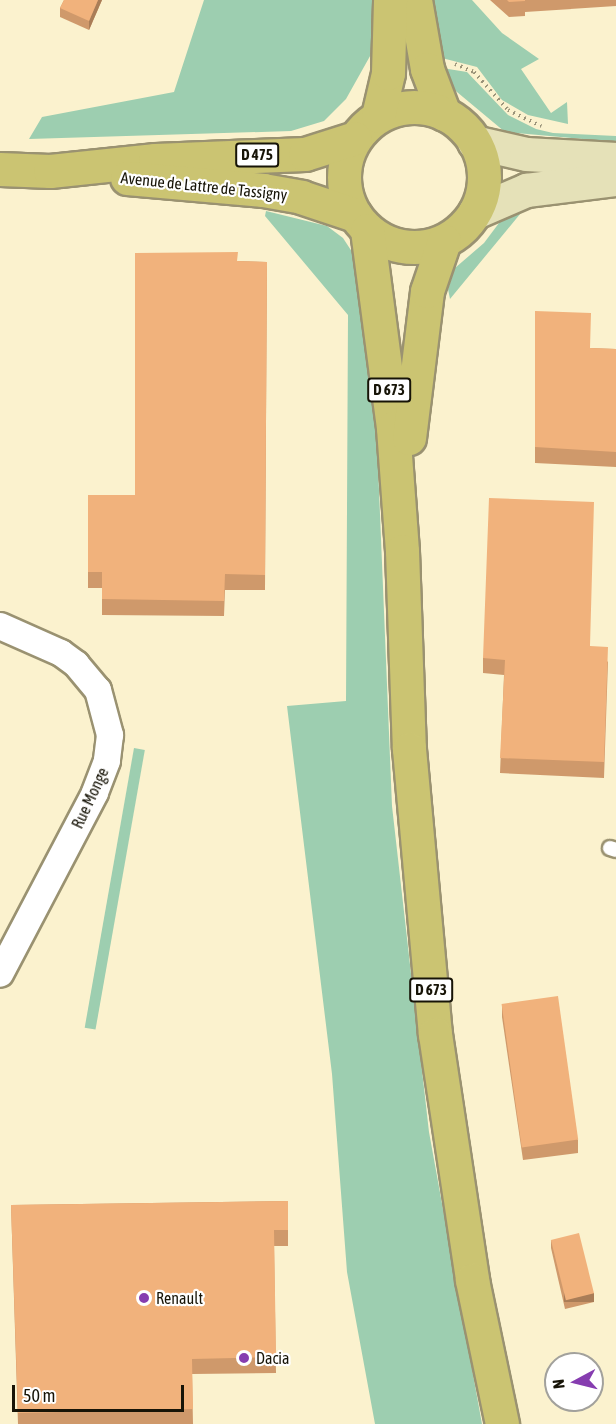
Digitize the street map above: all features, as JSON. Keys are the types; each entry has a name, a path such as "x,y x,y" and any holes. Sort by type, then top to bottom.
{"main road":[{"path":"367,127 404,107 444,114 461,125 474,142 482,161 484,182 475,212 465,226 444,241 404,247 361,223 344,176 367,127 388,73 390,0"},
{"path":"415,0 427,69 444,114"},
{"name":"Avenue de Lattre de Tassigny","path":"50,171 155,160 305,154 367,127"},
{"path":"474,142 526,154 616,159"},
{"name":"D 475","path":"0,169 50,171"},
{"name":"Avenue de Lattre de Tassigny","path":"50,171 263,190 301,197 361,223"},
{"path":"475,212 526,190 616,179"},
{"name":"D 673","path":"361,223 393,428 402,551 409,749 435,1034 471,1280 502,1424"},
{"name":"D 673","path":"402,551 412,393 427,291 444,241"}],"street":[{"name":"Rue Monge","path":"0,626 76,664 98,690 110,735 107,760 94,793 0,974"}],"green space":[{"path":"204,0 375,0 374,49 346,99 324,121 291,131 29,139 42,117 174,92"},
{"path":"424,0 472,0 502,33 539,59 521,69 551,113 567,102 568,124 528,115 502,100 477,67 434,56"},
{"path":"442,68 467,72 508,115 536,129 553,133 616,136 616,142 505,132 451,87"},
{"path":"525,208 450,299 448,289 455,268 484,243 502,219"},
{"path":"266,211 327,226 343,238 358,261 373,344 392,806 429,1132 482,1424 375,1424 347,1272 332,1074 287,706 346,701 348,315 265,216"},
{"path":"134,748 145,750 96,1030 85,1028"}],"building":[{"path":"64,0 98,0 89,21 60,8"},
{"path":"507,0 525,0 525,1 509,2"},
{"path":"238,252 237,261 267,262 265,575 225,574 224,601 102,599 102,572 88,572 88,495 135,495 135,253"},
{"path":"535,311 591,313 590,348 616,349 616,452 535,447"},
{"path":"489,498 594,502 590,646 608,647 604,762 500,758 505,660 483,658"},
{"path":"558,996 578,1140 522,1148 502,1004"},
{"name":"Renault","path":"288,1201 288,1230 274,1230 276,1357 192,1359 193,1409 18,1413 11,1205"},
{"path":"579,1233 594,1293 566,1300 551,1240"}],"place":[{"name":"Renault","path":"144,1298"},
{"name":"Dacia","path":"244,1358"}]}
